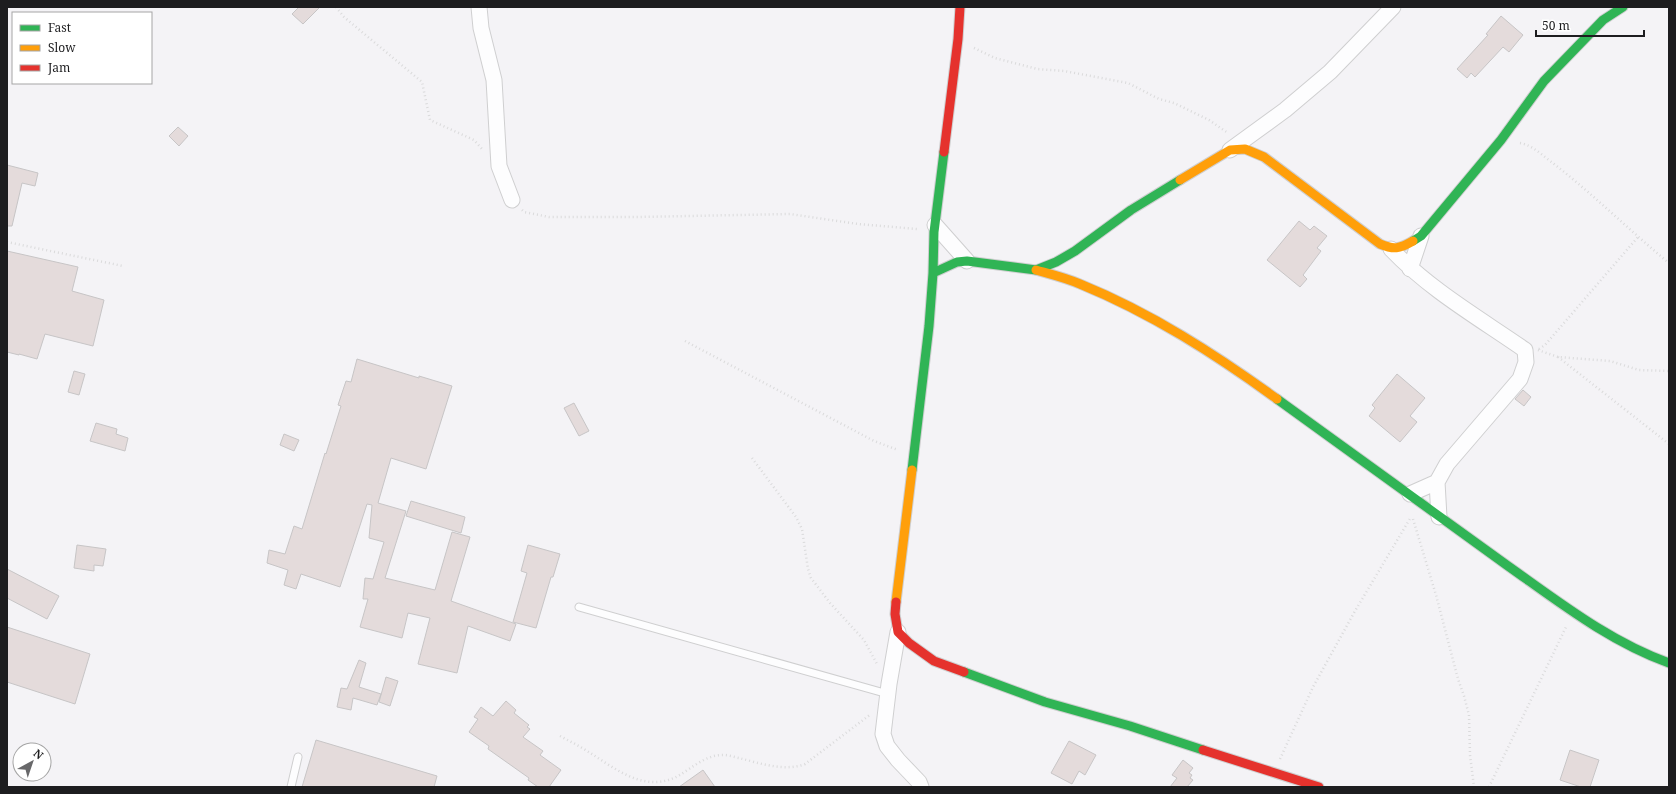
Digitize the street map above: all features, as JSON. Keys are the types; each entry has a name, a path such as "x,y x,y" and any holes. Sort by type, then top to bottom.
{"street":[{"path":"479,7 481,28 494,80 498,166 512,200"},
{"path":"921,787 919,782 887,746 883,734 898,632 895,614 929,326 935,229 958,39 960,7"},
{"path":"1036,270 1056,262 1075,251 1131,210 1235,146 1285,110 1330,72 1393,7"},
{"path":"1391,249 1403,248 1421,236 1501,140 1544,81 1603,20 1623,7"},
{"path":"1235,146 1264,157 1380,244 1391,249 1410,269 1436,289 1531,350 1520,379 1447,464 1437,482 1439,517"},
{"path":"935,229 967,261"},
{"path":"1410,269 1421,236"},
{"path":"933,273 957,262 967,261 1036,270 1078,284 1115,299 1183,335 1231,366 1573,612 1628,646 1669,663"},
{"path":"1410,494 1437,482"},
{"path":"898,632 915,647 934,661 941,664 1045,702 1130,726 1319,787"}],"lane":[{"path":"579,608 888,693"},
{"path":"291,787 298,757"}],"path":[{"path":"336,7 344,17 422,82 430,120 474,140 498,166"},
{"path":"958,39 979,51 1012,64 1037,69 1064,71 1128,83 1159,99 1174,103 1209,120 1235,146"},
{"path":"1501,140 1524,144 1539,152 1581,185 1669,263"},
{"path":"512,200 524,212 549,217 790,214 935,229"},
{"path":"1531,350 1546,345 1638,237"},
{"path":"7,242 123,266"},
{"path":"685,341 874,441 913,456"},
{"path":"1531,350 1558,357 1610,361 1639,370 1669,371"},
{"path":"1558,357 1669,444"},
{"path":"560,736 586,750 626,777 646,783 660,783 672,779 713,755 726,755 767,765 796,768 816,756 888,693 864,640 830,603 811,578 808,569 802,529 796,517 752,458"},
{"path":"1273,773 1317,680 1355,611 1412,515 1429,569 1469,715 1470,756 1474,787"},
{"path":"1489,787 1573,612"}],"building":[{"path":"299,7 320,7 303,24 292,14"},
{"path":"1501,16 1523,35 1509,52 1503,47 1475,77 1471,73 1467,78 1457,69 1488,35 1486,34"},
{"path":"178,127 188,136 179,146 169,136"},
{"path":"7,165 38,173 35,186 22,183 12,226 7,226"},
{"path":"1299,221 1310,230 1314,226 1327,236 1317,248 1321,251 1303,275 1307,279 1300,287 1267,260"},
{"path":"7,251 78,267 72,291 104,300 93,346 45,334 37,359 7,352"},
{"path":"357,359 419,378 419,376 452,386 426,469 391,458 378,503 406,511 385,578 435,590 452,532 470,537 451,601 516,624 510,641 468,626 457,673 418,664 430,618 408,613 402,638 360,627 368,599 363,599 365,578 373,579 384,542 369,538 372,505 367,504 340,587 301,574 296,589 284,585 288,570 267,563 269,550 285,554 294,526 302,529 341,406 338,405 346,381 351,382"},
{"path":"74,371 85,374 79,395 68,392"},
{"path":"1397,374 1425,398 1410,416 1417,422 1400,442 1369,416 1375,408 1372,405"},
{"path":"1523,390 1531,397 1524,406 1515,399"},
{"path":"574,403 589,431 579,436 564,408"},
{"path":"96,423 117,429 116,434 128,438 125,451 90,441"},
{"path":"284,434 299,440 294,451 280,445"},
{"path":"411,501 465,517 461,533 406,516"},
{"path":"77,545 106,549 103,566 94,565 94,571 74,568"},
{"path":"528,545 560,554 553,577 551,577 536,628 513,622 527,573 521,571"},
{"path":"7,569 59,596 47,619 7,598"},
{"path":"7,627 90,654 75,704 7,682"},
{"path":"359,660 366,663 359,687 381,694 377,705 353,698 351,710 337,707 341,688 347,689"},
{"path":"386,677 398,681 390,706 379,702"},
{"path":"506,701 516,710 514,713 529,725 527,727 530,729 523,737 543,751 540,755 561,770 549,787 538,787 528,780 529,778 488,749 489,746 469,732 478,719 474,717 481,707 493,716"},
{"path":"316,740 437,776 434,787 302,787"},
{"path":"1069,741 1096,755 1085,775 1079,771 1072,784 1051,773"},
{"path":"1570,750 1599,760 1590,787 1581,787 1560,780"},
{"path":"1183,760 1193,768 1189,773 1192,775 1190,778 1193,780 1187,787 1170,787 1177,778 1172,775"},
{"path":"703,770 715,787 679,787"}],"traffic: fast":[{"path":"1413,241 1421,236 1501,140 1544,81 1603,20 1623,7"},
{"path":"912,470 929,326 934,232 944,152"},
{"path":"933,273 957,262 967,261 1036,270 1056,262 1075,251 1131,210 1180,180"},
{"path":"1277,399 1566,607 1626,644 1669,663"},
{"path":"964,672 1045,702 1130,726 1203,750"}],"traffic: slow":[{"path":"1180,180 1230,150 1245,149 1264,157 1380,244 1396,248 1413,241"},
{"path":"1036,270 1080,284 1106,295 1157,321 1206,350 1277,399"},
{"path":"896,602 912,470"}],"traffic: jam":[{"path":"944,152 958,39 960,7"},
{"path":"896,602 895,614 898,632 909,643 934,661 964,672"},
{"path":"1203,750 1319,787"}]}
